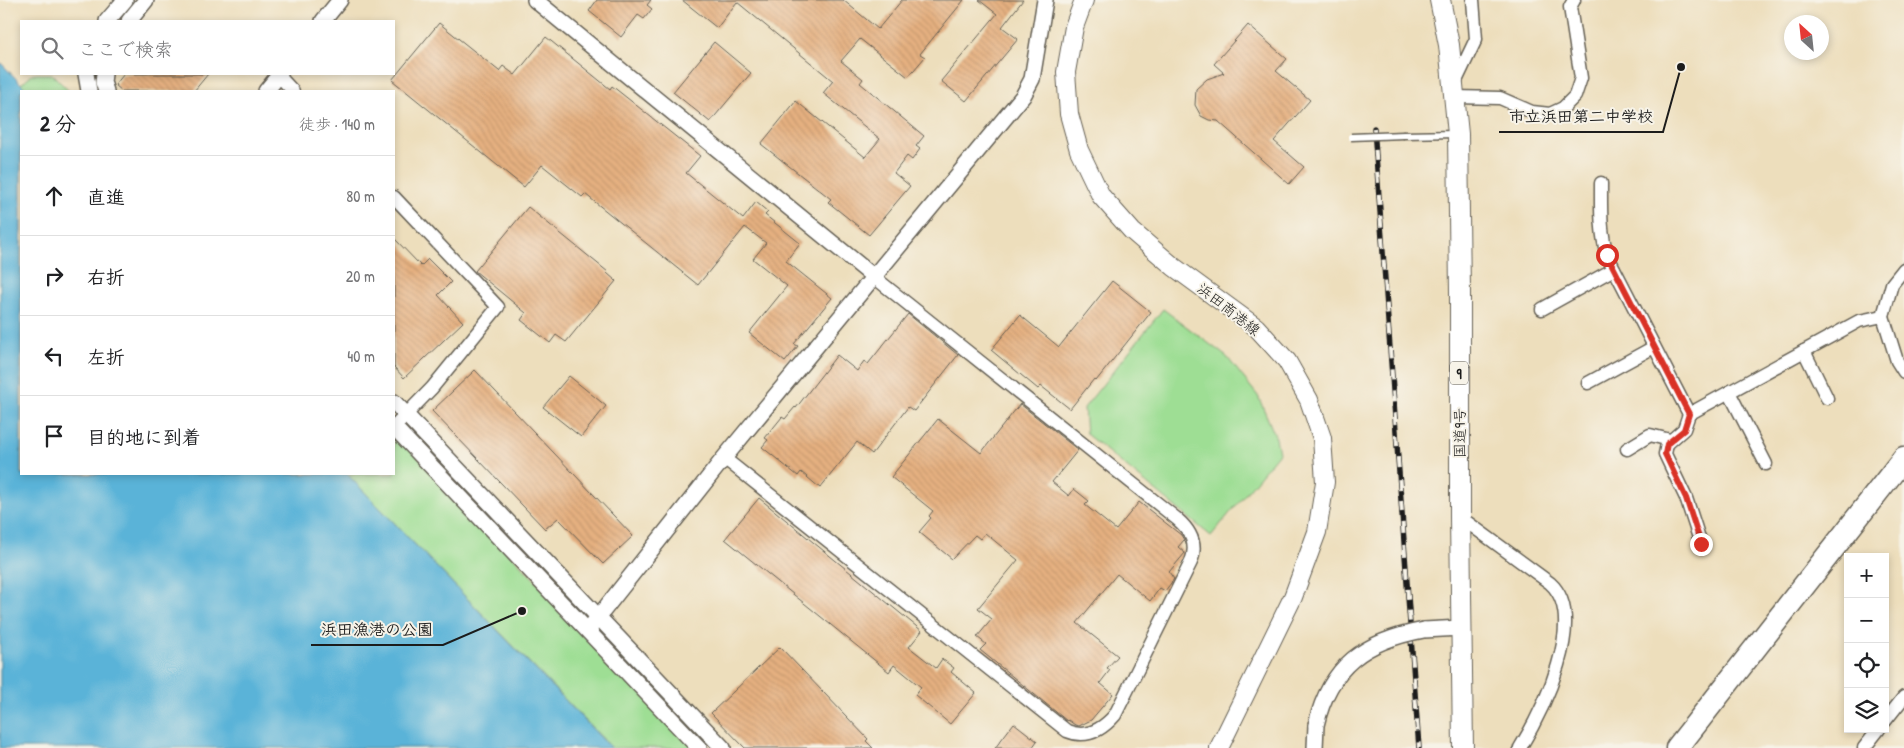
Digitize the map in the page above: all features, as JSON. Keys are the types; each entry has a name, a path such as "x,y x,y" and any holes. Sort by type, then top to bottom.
{"highway":[{"name":"国道9号","path":"1440,0 1454,91 1458,134 1463,748"},
{"path":"1677,748 1904,458"}],"main road":[{"name":"浜田商港線","path":"1084,0 1074,27 1066,72 1068,105 1079,150 1101,196 1132,232 1174,268 1256,327 1287,361 1309,400 1322,438 1325,482 1317,532 1293,597 1219,748"}],"street":[{"path":"108,20 125,0"},
{"path":"130,20 146,0"},
{"path":"324,20 340,0"},
{"path":"535,0 874,278 1177,519 1192,536 1195,553 1115,715 1109,722 1093,733 1075,734 1067,730 724,458"},
{"path":"588,630 724,458 1023,96 1032,79 1045,0"},
{"path":"1473,0 1476,39 1454,91 1500,98 1532,112 1550,114 1564,108 1575,96 1580,78 1570,7 1574,0"},
{"path":"86,75 89,90"},
{"path":"104,75 103,82 106,90"},
{"path":"267,90 279,75 292,90"},
{"path":"1601,183 1603,240 1607,255 1689,414"},
{"path":"395,198 498,307 432,388 395,426"},
{"path":"1542,309 1614,269"},
{"path":"1904,269 1892,284 1883,316 1897,362 1904,372"},
{"path":"1701,544 1686,498 1665,454 1670,440 1684,430 1689,414 1858,321 1883,316"},
{"path":"1588,383 1654,347"},
{"path":"1804,351 1827,398"},
{"path":"1729,392 1766,464"},
{"path":"395,403 723,748"},
{"path":"395,428 699,748"},
{"path":"1627,448 1650,436 1670,440"},
{"path":"1460,517 1550,583 1562,599 1565,624 1556,672 1543,706 1520,748"},
{"path":"1315,748 1316,725 1328,688 1348,662 1386,640 1403,634 1424,630 1461,628"},
{"path":"1889,716 1904,697"},
{"path":"1864,748 1876,733"}],"lane":[{"path":"1351,137 1458,134"}],"green space":[{"path":"31,75 53,75 68,90 27,90 21,84"},
{"path":"1163,309 1227,357 1258,396 1276,438 1279,453 1211,536 1086,434 1084,408"},
{"path":"395,433 695,748 612,748 348,475 395,475"}],"water":[{"path":"0,62 27,90 20,90 20,475 348,475 611,748 0,748"}],"building":[{"path":"597,0 651,0 647,5 652,9 644,19 638,15 621,37 589,11"},
{"path":"682,0 843,0 878,29 902,0 964,0 920,54 925,57 908,77 860,39 841,61 863,79 860,83 924,136 916,146 920,149 912,160 907,156 894,173 910,186 869,235 828,202 831,199 761,144 796,101 865,157 880,139 823,93 833,81 737,2 717,28"},
{"path":"979,0 1023,0 1002,27 1018,39 966,101 941,81 997,14"},
{"path":"439,23 499,71 503,66 515,75 546,37 610,89 612,86 700,156 686,173 743,219 756,202 768,212 765,215 800,243 786,261 832,298 794,344 798,346 785,362 749,333 787,286 753,259 766,243 745,227 698,285 585,194 582,197 542,165 524,187 392,80"},
{"path":"1248,25 1287,59 1276,71 1310,100 1274,141 1304,167 1289,184 1218,121 1209,120 1201,116 1195,105 1196,89 1207,79 1224,73 1214,64"},
{"path":"714,42 751,73 710,122 673,92"},
{"path":"123,75 207,75 195,90 121,90 115,85"},
{"path":"528,207 608,272 616,281 566,342 556,335 550,343 521,320 526,313 475,271"},
{"path":"395,239 421,266 428,259 451,282 438,295 463,322 404,378 395,368"},
{"path":"1112,281 1151,312 1096,381 1094,379 1070,409 1041,386 1038,389 991,350 1020,315 1059,347"},
{"path":"908,314 958,355 914,411 908,407 872,454 857,442 820,488 801,472 798,476 762,447 768,440 765,438 782,417 785,419 796,408 837,355 857,371 864,361 868,364"},
{"path":"475,370 633,536 603,564 558,518 545,529 432,411"},
{"path":"569,376 606,406 581,437 543,407"},
{"path":"1020,404 1078,450 1052,482 1069,496 1074,489 1089,501 1085,505 1116,530 1139,502 1181,535 1184,540 1178,547 1185,553 1169,572 1174,579 1165,591 1160,588 1150,601 1117,574 1077,623 1118,656 1107,668 1110,670 1100,683 1113,694 1091,720 1079,726 1067,721 980,650 986,644 977,637 992,619 978,608 1018,560 985,533 980,539 975,535 952,559 919,532 931,518 929,516 933,511 891,477 938,419 981,453"},
{"path":"759,498 922,631 909,647 936,668 942,659 954,668 951,672 976,693 950,724 915,695 921,687 894,665 889,672 725,539"},
{"path":"780,647 868,739 866,741 873,748 745,748 711,713"},
{"path":"1014,723 1037,741 1032,748 995,748"}],"railway":[{"path":"1374,128 1419,748"}],"place":[{"name":"市立浜田第二中学校","path":"1681,67"},
{"name":"浜田漁港の公園","path":"522,611"}],"route":[{"path":"1607,255 1689,414 1684,430 1670,440 1665,448 1665,454 1686,498 1701,544"}]}
